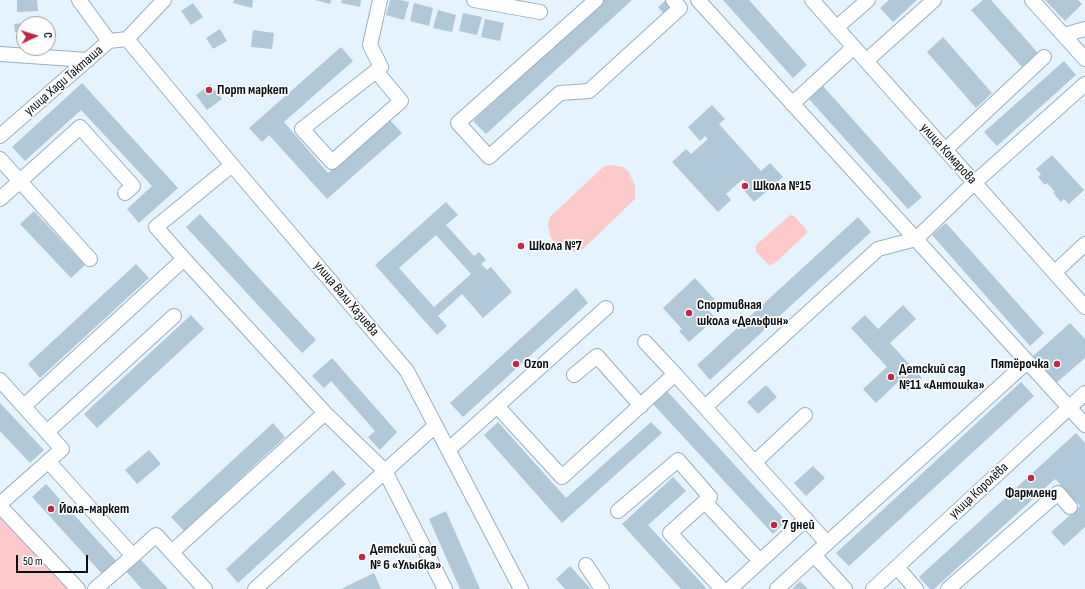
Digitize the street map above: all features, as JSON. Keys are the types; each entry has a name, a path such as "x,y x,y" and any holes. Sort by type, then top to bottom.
{"street":[{"path":"79,0 109,41"},
{"path":"127,39 164,0"},
{"path":"376,71 401,101 332,162 302,129 381,67 370,45 380,0"},
{"path":"474,0 540,12"},
{"path":"596,0 458,123 489,157 560,93 589,91 681,3"},
{"path":"698,0 1085,425"},
{"name":"улица Комарова","path":"812,0 1085,307"},
{"path":"836,28 868,0"},
{"path":"866,61 934,0"},
{"path":"1032,0 1085,59"},
{"path":"1064,35 1085,29"},
{"name":"улица Хади Такташа","path":"0,136 109,41 127,39"},
{"name":"улица Вали Хазиева","path":"127,39 407,371 521,589"},
{"path":"792,104 854,48"},
{"path":"0,54 88,60"},
{"path":"945,150 1044,57"},
{"path":"705,407 878,249 916,240 974,183 1085,84"},
{"path":"0,199 80,127 133,186 125,193"},
{"path":"0,159 90,259"},
{"path":"232,165 156,228 325,412 385,472 445,589"},
{"path":"1055,272 1085,244"},
{"path":"24,406 184,260"},
{"path":"448,450 606,308"},
{"path":"47,432 174,316"},
{"path":"645,342 827,543"},
{"path":"574,375 597,356 641,406"},
{"path":"777,589 1027,362"},
{"path":"497,406 562,478 675,374"},
{"path":"0,380 62,449 0,505 78,589"},
{"name":"улица Королёва","path":"873,589 1085,393"},
{"path":"172,552 325,412"},
{"path":"755,462 805,415"},
{"path":"255,589 435,426"},
{"path":"618,511 678,460 710,497 670,533 722,589"},
{"path":"48,462 133,556"},
{"path":"948,589 1058,493 1070,507"},
{"path":"705,502 760,561"},
{"path":"730,589 806,519"},
{"path":"95,589 156,535 205,589"},
{"path":"814,555 844,589"},
{"path":"586,566 602,589"},
{"path":"897,567 916,589"}],"shaded area":[{"path":"610,165 623,167 629,172 635,186 635,199 582,250 574,252 561,249 550,237 548,224 550,217 603,167"},
{"path":"790,215 794,216 806,229 807,233 774,264 769,265 756,252 756,245"},
{"path":"0,511 70,589 0,589"}],"building":[{"path":"17,0 37,0 38,11 17,12"},
{"path":"234,0 253,0 252,8 233,3"},
{"path":"315,0 331,0 330,4"},
{"path":"342,0 361,0 360,7 341,3"},
{"path":"390,0 409,2 404,20 386,15"},
{"path":"604,0 632,0 486,134 473,121"},
{"path":"723,0 749,0 807,65 793,78"},
{"path":"889,0 917,0 893,22 880,8"},
{"path":"983,0 991,0 1038,53 1022,67 971,10"},
{"path":"1045,0 1078,0 1082,4 1065,21"},
{"path":"665,1 674,12 667,18 658,7"},
{"path":"193,3 203,17 191,25 181,11"},
{"path":"414,3 433,8 429,26 410,21"},
{"path":"438,10 456,15 452,32 433,28"},
{"path":"463,13 482,17 477,35 459,31"},
{"path":"485,19 504,23 500,41 481,37"},
{"path":"14,24 16,24 16,32 15,32"},
{"path":"220,29 227,41 213,49 206,38"},
{"path":"253,30 274,33 272,49 251,47"},
{"path":"943,37 992,93 976,108 927,52"},
{"path":"341,47 353,61 284,122 328,173 389,119 402,133 327,199 269,135 262,142 249,128"},
{"path":"1064,61 1076,75 997,146 984,132"},
{"path":"82,83 178,188 139,223 127,209 152,186 81,110 25,161 12,147"},
{"path":"210,84 222,99 207,110 196,95"},
{"path":"823,86 922,197 908,209 809,99"},
{"path":"712,105 725,119 719,124 761,171 770,163 783,177 754,202 742,188 747,184 743,179 726,194 731,200 718,212 672,162 686,149 691,154 708,139 705,136 700,141 688,127"},
{"path":"1052,155 1084,190 1069,204 1064,199 1061,202 1047,183 1045,185 1038,177 1041,174 1036,169"},
{"path":"446,202 458,215 446,225 474,256 479,252 486,260 481,264 487,270 491,267 512,292 483,318 462,294 438,316 447,326 437,335 375,265","holes":["436,235 471,274 434,307 399,268"]},
{"path":"34,211 85,265 71,278 20,224"},
{"path":"200,214 316,340 302,353 186,227"},
{"path":"858,217 871,232 710,380 697,365"},
{"path":"946,223 1044,333 1030,346 932,235"},
{"path":"136,264 149,278 40,378 28,364"},
{"name":"Спортивная школа «Дельфин»","path":"695,278 715,300 706,308 716,318 689,342 679,331 682,329 663,308"},
{"path":"576,288 588,303 463,417 450,403"},
{"path":"903,305 916,319 890,343 922,378 908,391 899,381 876,403 863,389 887,367 851,328 865,315 878,329"},
{"path":"191,315 204,329 97,428 84,414"},
{"path":"1070,323 1085,339 1085,358 1055,384 1031,358"},
{"path":"332,358 397,432 380,450 368,437 375,431 331,381 324,388 312,376"},
{"path":"1021,382 1034,396 849,566 836,553"},
{"path":"766,385 777,397 758,414 747,402"},
{"path":"667,391 786,521 773,534 653,404"},
{"path":"0,403 44,450 30,463 0,431"},
{"path":"498,422 566,498 651,422 662,433 562,523 484,435"},
{"path":"273,423 285,437 184,531 171,517"},
{"path":"1076,433 1085,443 1085,527 1064,546 1051,532 1080,506 1055,479 934,589 930,589 919,577"},
{"path":"149,450 161,464 137,484 125,470"},
{"path":"813,466 825,478 806,496 794,483"},
{"path":"333,470 346,484 238,583 226,569"},
{"path":"673,477 686,491 648,525 707,589 681,589 622,524"},
{"path":"46,484 118,563 104,576 32,497"},
{"path":"446,511 480,589 460,589 429,519"},
{"path":"139,558 168,589 142,589 125,570"},
{"path":"570,566 591,589 565,589 556,579"},
{"path":"374,573 381,589 341,589"},
{"path":"800,581 808,589 792,589"}],"place":[{"name":"Порт маркет","path":"209,90"},
{"name":"Школа №15","path":"745,186"},
{"name":"Школа №7","path":"521,246"},
{"name":"Спортивная школа «Дельфин»","path":"689,313"},
{"name":"Ozon","path":"516,364"},
{"name":"Пятёрочка","path":"1057,364"},
{"name":"Детский сад №11 «Антошка»","path":"891,377"},
{"name":"Фармленд","path":"1031,478"},
{"name":"Йола-маркет","path":"51,509"},
{"name":"7 дней","path":"774,525"},
{"name":"Детский сад № 6 «Улыбка»","path":"362,557"}]}
